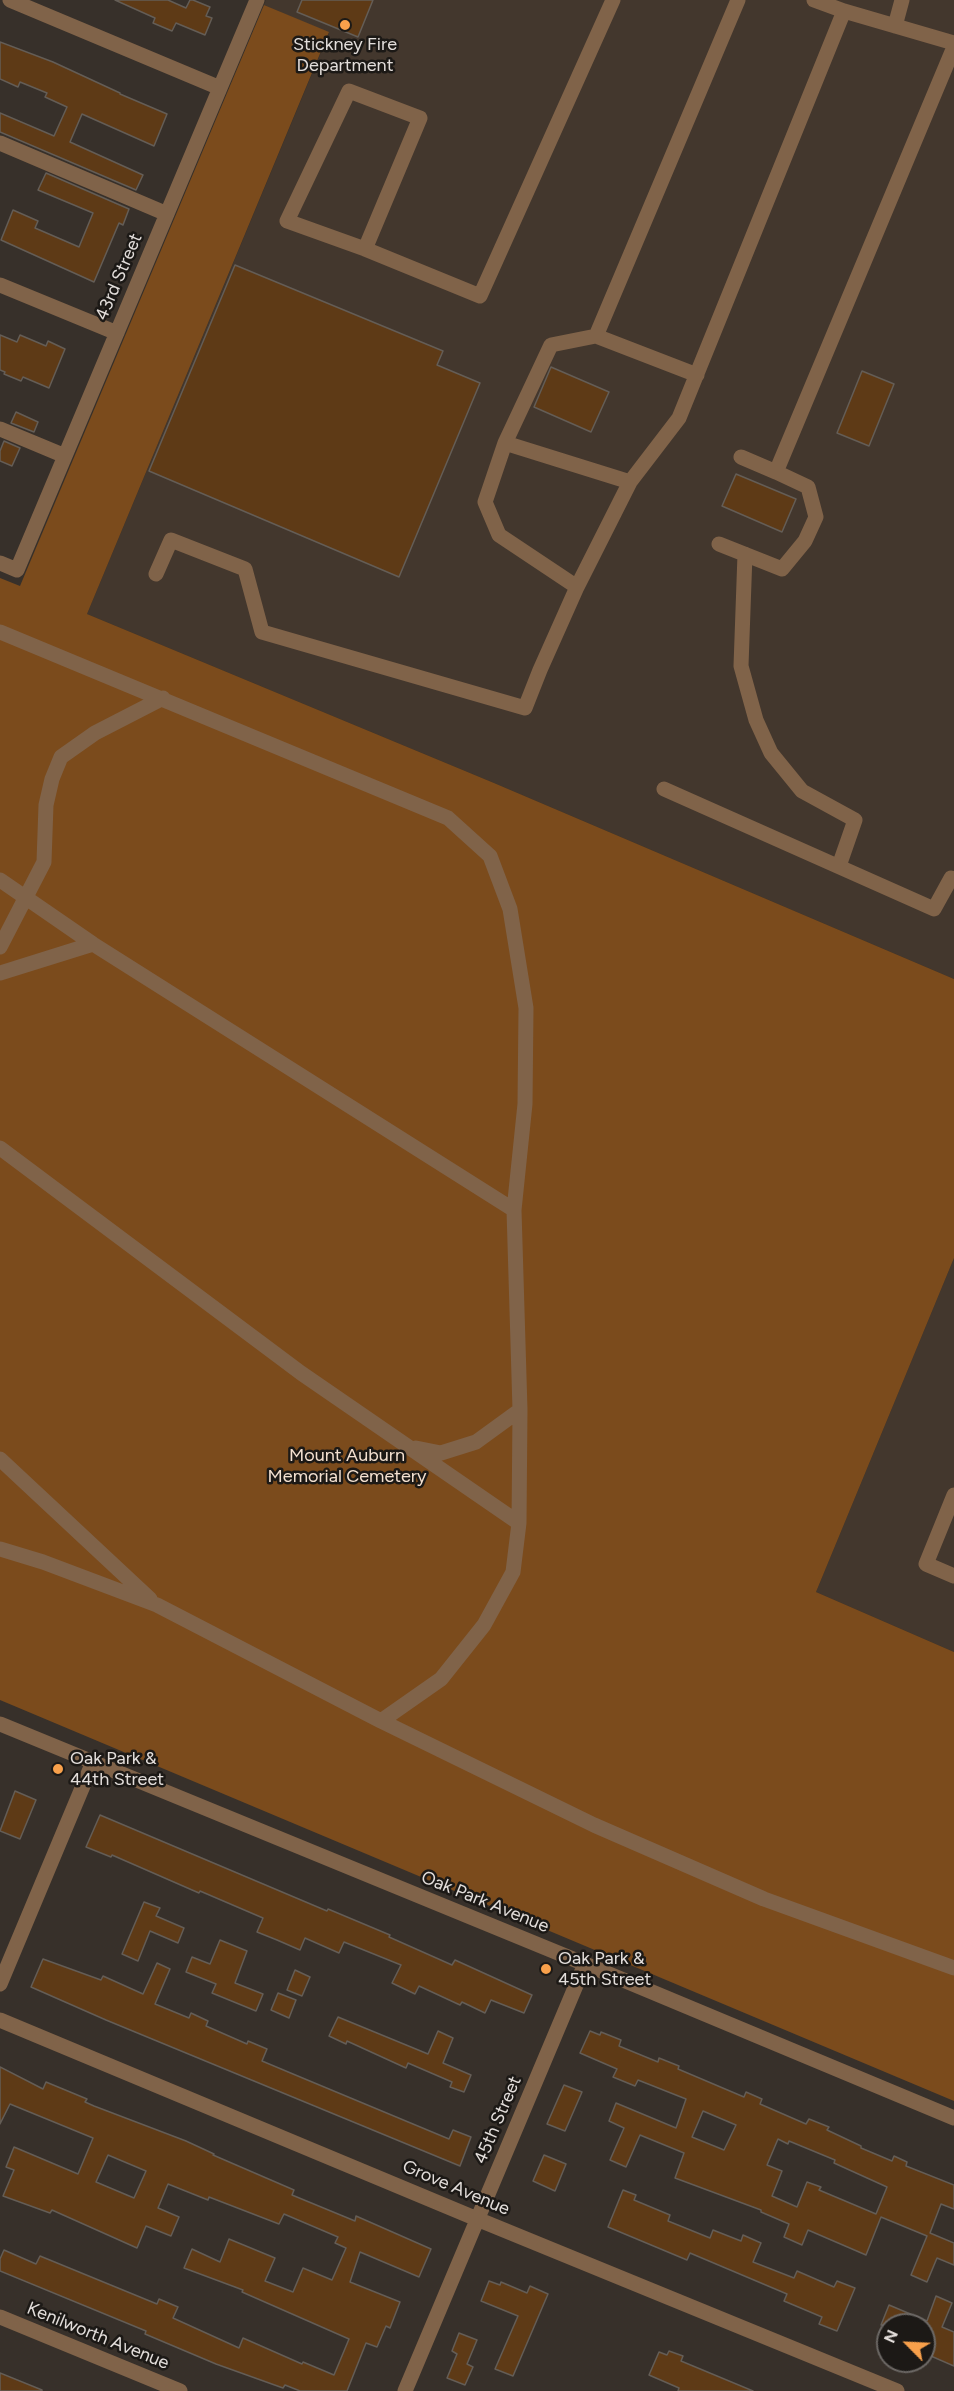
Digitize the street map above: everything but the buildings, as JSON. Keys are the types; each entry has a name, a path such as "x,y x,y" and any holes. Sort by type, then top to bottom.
{"street":[{"path":"10,0 220,88"},
{"name":"43rd Street","path":"0,563 17,570 257,0"},
{"path":"365,249 420,118 349,91 286,221 365,249 480,296 613,0"},
{"path":"596,336 738,0"},
{"path":"776,472 954,45 814,0"},
{"path":"895,26 902,0"},
{"path":"156,574 171,540 245,569 262,632 525,708 577,587 630,482 679,418 844,11"},
{"path":"0,142 167,214"},
{"path":"0,285 117,333"},
{"path":"577,587 499,535 485,502 505,444 552,345 596,336 697,375"},
{"path":"0,429 65,456"},
{"path":"505,444 630,482"},
{"path":"719,544 782,569 805,541 816,517 808,487 741,457"},
{"path":"745,554 741,666 756,720 771,753 802,791 855,820 839,866"},
{"path":"0,632 448,818 490,856 510,909 526,1008 525,1104 514,1210 520,1410 519,1523 513,1572 484,1625 441,1679 381,1721"},
{"path":"0,947 28,897 44,862 46,805 52,779 61,757 95,733 163,698"},
{"path":"664,789 934,909 951,878 954,880"},
{"path":"0,880 28,897 93,944 514,1210"},
{"path":"0,973 93,944"},
{"path":"0,1148 301,1373 519,1523"},
{"path":"408,1446 441,1454 476,1442 520,1410"},
{"path":"0,1459 157,1605"},
{"path":"954,1495 926,1564 954,1576"},
{"path":"0,1549 43,1562 157,1605 381,1721 594,1825 764,1899 954,1968"},
{"name":"Oak Park Avenue","path":"0,1724 954,2118"},
{"path":"0,1984 93,1762"},
{"name":"45th Street","path":"405,2391 585,1964"},
{"name":"Grove Avenue","path":"0,2019 477,2219 897,2391"},
{"name":"Kenilworth Avenue","path":"0,2317 180,2391"}],"shaded area":[{"path":"266,0 954,0 954,979 494,783 87,614 329,33 264,5"},
{"path":"954,1258 954,1652 816,1592"}],"green space":[{"name":"Mount Auburn Memorial Cemetery","path":"264,5 329,32 87,614 494,783 954,979 954,1258 816,1592 954,1652 954,2101 0,1700 0,578 20,586"}],"place":[{"name":"Stickney Fire Department","path":"345,25"},
{"name":"Oak Park & 44th Street","path":"58,1769"},
{"name":"Oak Park & 45th Street","path":"546,1969"}]}
